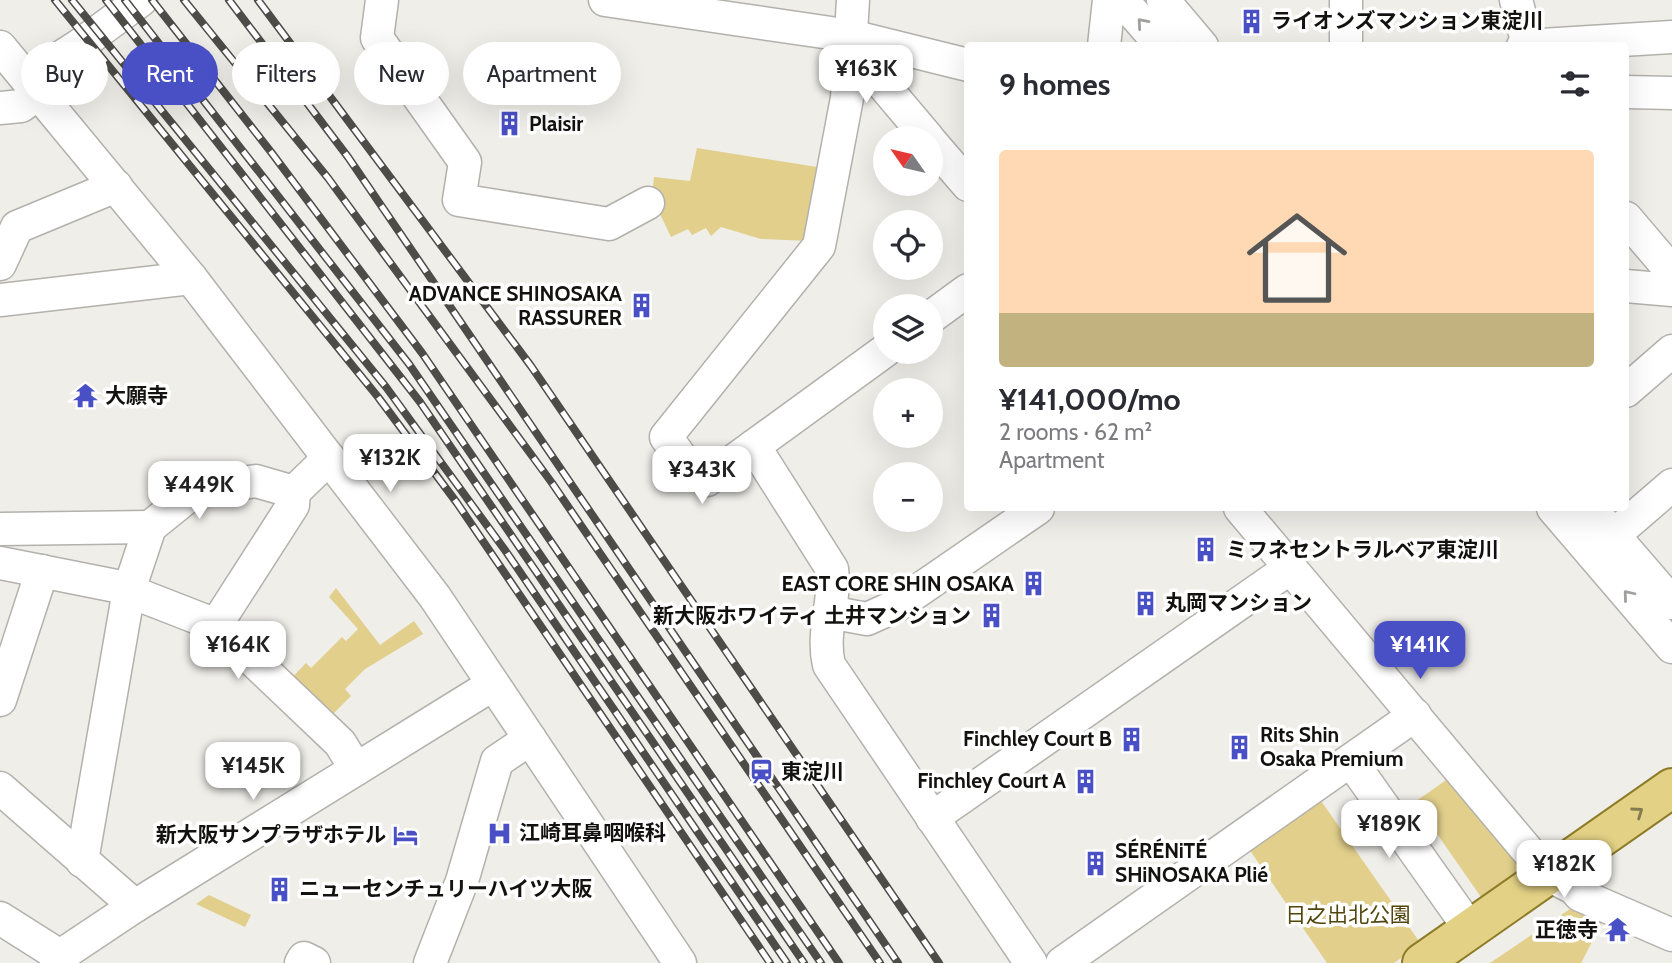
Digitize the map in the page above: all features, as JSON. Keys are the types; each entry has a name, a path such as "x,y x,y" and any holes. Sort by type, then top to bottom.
{"main road":[{"path":"1422,963 1467,946 1561,881 1672,788"},
{"path":"1561,881 1672,819"}],"street":[{"path":"84,42 141,0"},
{"path":"382,0 377,37 465,162 459,200 609,224 648,203"},
{"path":"853,0 847,97 819,246 666,437 687,466 707,480 873,359"},
{"path":"1104,42 1109,0"},
{"path":"1122,0 1159,42"},
{"path":"1163,0 1199,42"},
{"path":"1346,0 1346,42"},
{"path":"1516,0 1538,42"},
{"path":"624,2 851,36 964,64"},
{"path":"851,36 874,74 918,126"},
{"path":"1590,42 1672,37"},
{"path":"0,47 21,72"},
{"path":"1629,92 1672,93"},
{"path":"0,108 22,105"},
{"path":"49,105 191,278 435,597 680,963"},
{"path":"943,155 964,180"},
{"path":"0,264 17,227 116,186"},
{"path":"1630,228 1672,272"},
{"path":"0,300 191,278"},
{"path":"1629,286 1672,290"},
{"path":"943,308 964,293"},
{"path":"1629,388 1672,351"},
{"path":"754,446 829,561 834,579 825,640 829,665 1031,963"},
{"path":"216,625 293,505 294,492 329,458"},
{"path":"82,861 129,590 150,527 197,489 256,481 294,492"},
{"path":"1614,535 1672,485"},
{"path":"829,612 867,619 896,606 1034,511"},
{"path":"1242,511 1415,715 1561,881 1580,895 1672,935"},
{"path":"1556,511 1672,646"},
{"path":"1593,511 1672,603"},
{"path":"150,527 1,519 2,563 129,590 216,625 340,743 356,769"},
{"path":"932,818 1290,568"},
{"path":"0,700 42,570"},
{"path":"0,918 58,959 135,906 492,685"},
{"path":"1062,963 1415,715"},
{"path":"430,963 462,881 497,761 530,739"},
{"path":"1351,761 1467,946"},
{"path":"0,788 135,906"},
{"path":"301,963 304,958 314,963"}],"green space":[{"path":"697,148 823,168 810,241 761,239 721,227 711,236 706,228 692,235 688,229 671,237 652,197 654,177 690,181"},
{"path":"336,588 380,645 414,621 423,634 365,669 345,689 351,696 327,720 288,682 306,663 311,668 342,637 346,641 358,629 329,597"},
{"path":"1449,778 1520,862 1517,875 1483,900 1415,802"},
{"name":"日之出北公園","path":"1319,798 1421,944 1394,963 1327,963 1247,846"},
{"path":"209,895 251,915 245,927 196,904"},
{"path":"1584,906 1605,917 1581,963 1490,963 1570,909"}],"railway":[{"path":"55,0 378,397 457,503 770,963"},
{"path":"72,0 386,387 507,553 787,963"},
{"path":"106,0 420,402 804,963"},
{"path":"125,0 409,364 821,963"},
{"path":"152,0 271,152 422,353 839,963"},
{"path":"184,0 328,178 552,483 880,963"},
{"path":"229,0 348,157 898,963"},
{"path":"258,0 531,366 939,963"}],"place":[{"name":"ライオンズマンション東淀川","path":"1251,21"},
{"name":"Plaisir","path":"509,124"},
{"name":"ADVANCE SHINOSAKA RASSURER","path":"642,306"},
{"name":"大願寺","path":"85,396"},
{"name":"ミフネセントラルベア東淀川","path":"1206,550"},
{"name":"EAST CORE SHIN OSAKA","path":"1034,584"},
{"name":"丸岡マンション","path":"1145,603"},
{"name":"新大阪ホワイティ 土井マンション","path":"991,616"},
{"name":"Finchley Court B","path":"1132,739"},
{"name":"Rits Shin Osaka Premium","path":"1240,747"},
{"name":"東淀川","path":"761,772"},
{"name":"Finchley Court A","path":"1086,781"},
{"name":"江崎耳鼻咽喉科","path":"499,833"},
{"name":"新大阪サンプラザホテル","path":"406,835"},
{"name":"SÉRÉNiTÉ SHiNOSAKA Plié","path":"1095,863"},
{"name":"ニューセンチュリーハイツ大阪","path":"279,889"},
{"name":"正徳寺","path":"1618,930"}]}
